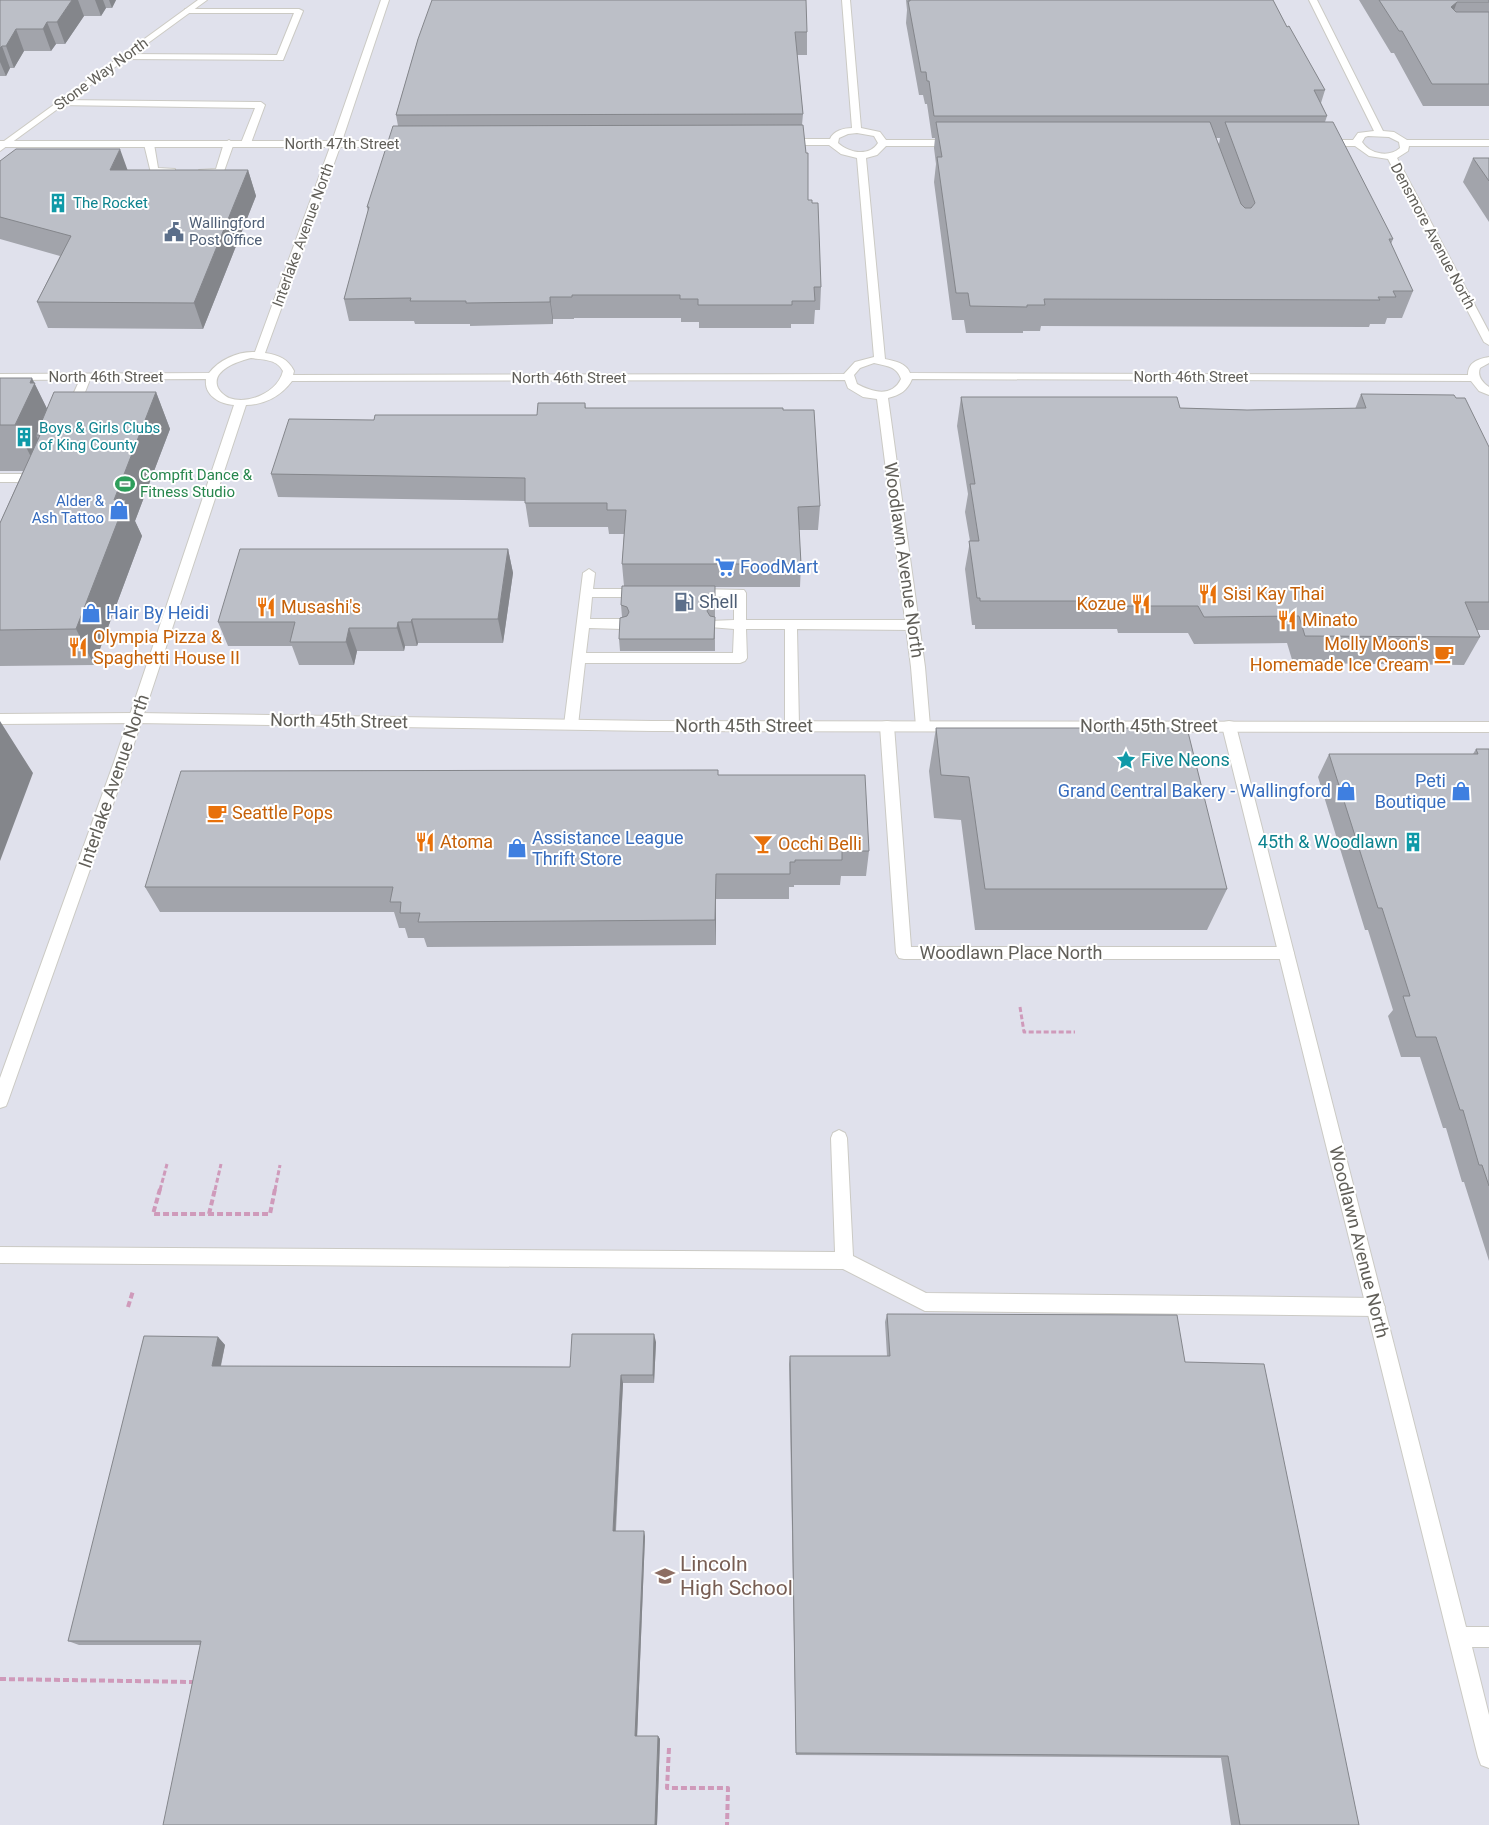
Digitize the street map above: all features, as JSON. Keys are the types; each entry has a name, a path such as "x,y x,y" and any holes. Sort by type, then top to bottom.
{"street":[{"name":"Stone Way North","path":"2,145 202,0"},
{"name":"Interlake Avenue North","path":"258,355 336,144 385,0"},
{"path":"846,0 857,130"},
{"path":"1313,0 1379,132"},
{"path":"124,57 280,58 299,11 188,11"},
{"path":"61,103 260,105 246,143"},
{"path":"833,142 839,133 857,130 877,134 883,143"},
{"path":"1358,143 1358,138 1361,135 1379,132 1398,137 1405,143 1489,144"},
{"path":"774,142 833,142 841,151 861,154 877,151 883,143"},
{"path":"149,144 154,171 220,172 229,143"},
{"path":"883,143 966,143"},
{"path":"1314,143 1358,143 1369,152 1391,156 1403,152 1406,149 1405,143"},
{"name":"North 47th Street","path":"2,145 418,144"},
{"path":"861,154 880,360"},
{"name":"Densmore Avenue North","path":"1391,156 1489,342"},
{"path":"258,355 274,358 283,362 288,368 289,378 281,390 272,396 241,402 220,398 213,392 210,385 212,376 218,369 228,362 258,355"},
{"path":"880,360 901,368 907,376 906,385 901,390 894,394 882,395 866,394 858,390 852,386 849,377 851,369 857,365 880,360"},
{"path":"1489,360 1477,364 1473,370 1476,383 1489,392"},
{"name":"North 46th Street","path":"0,377 212,376"},
{"name":"North 46th Street","path":"907,376 1474,378"},
{"path":"68,421 86,377"},
{"name":"North 46th Street","path":"289,378 849,377"},
{"name":"Woodlawn Avenue North","path":"882,395 913,625 922,726"},
{"name":"Interlake Avenue North","path":"0,1101 136,718 241,402"},
{"path":"0,478 43,478 47,470"},
{"path":"571,725 589,573"},
{"path":"586,593 654,593"},
{"path":"578,658 740,658 740,593 682,593"},
{"path":"582,623 622,624"},
{"path":"715,624 913,625"},
{"path":"791,625 792,726"},
{"name":"North 45th Street","path":"0,719 136,718 571,725 1489,727"},
{"name":"Woodlawn Place North","path":"887,726 904,953 1286,953"},
{"name":"Woodlawn Avenue North","path":"1229,726 1489,1757"},
{"path":"839,1138 844,1261"},
{"path":"0,1255 844,1261 925,1302 1376,1308"},
{"path":"1458,1637 1489,1637"}],"path":[{"path":"1020,1007 1024,1032 1075,1032"},
{"path":"166,1164 153,1214 270,1214 280,1165"},
{"path":"209,1214 221,1164"},
{"path":"128,1308 134,1286"},
{"path":"0,1679 204,1682"},
{"path":"669,1748 667,1788 728,1788 727,1825"}],"building":[{"path":"0,0 72,0 57,22 47,22 43,29 16,29 6,46 0,48"},
{"path":"432,0 806,0 807,32 795,32 803,114 396,115 418,39"},
{"path":"1273,0 1325,90 1314,90 1327,116 934,116 929,81 927,81 926,72 921,72 908,1"},
{"path":"1379,0 1489,0 1489,2 1457,2 1451,7 1456,12 1489,12 1489,84 1432,84 1402,31 1399,31"},
{"path":"936,122 1210,122 1241,204 1245,208 1251,208 1255,203 1225,122 1333,122 1393,239 1389,239 1413,291 1393,291 1396,297 1378,297 1380,300 1044,299 1045,305 1027,305 1027,307 970,306 968,293 956,293 937,157 942,157"},
{"path":"803,125 806,153 808,153 808,200 812,200 812,203 818,203 821,287 814,287 815,301 792,301 792,305 698,305 698,299 680,299 680,295 572,295 572,297 550,297 550,302 466,303 466,301 410,301 411,298 344,299 369,207 367,207 393,126"},
{"path":"16,149 120,149 110,170 248,170 194,303 37,302 71,236 0,217 0,161"},
{"path":"1473,158 1489,158 1489,181"},
{"path":"0,378 32,378 30,383 35,383 15,425 0,425"},
{"path":"54,392 156,392 114,500 126,500 76,629 0,630 0,523 40,435 36,435"},
{"path":"1361,394 1454,395 1456,398 1465,398 1489,447 1489,602 1465,602 1480,637 1305,636 1299,616 1204,617 1198,606 1126,606 1125,601 980,601 980,598 977,598 969,541 979,541 970,484 975,484 961,397 1177,397 1180,408 1247,410 1366,408"},
{"path":"538,403 585,403 585,408 783,408 783,410 814,410 820,506 798,507 801,564 622,564 626,510 607,510 607,503 525,503 525,478 271,474 289,419 374,420 375,415 537,415"},
{"path":"240,549 508,549 498,619 412,619 411,622 398,622 397,628 349,628 346,642 290,642 295,622 218,622"},
{"path":"622,586 715,586 715,606 709,607 707,611 710,616 715,617 714,639 619,639 620,618 627,616 629,612 627,607 621,605"},
{"path":"936,728 1187,728 1227,889 985,889 969,777 941,775"},
{"path":"1476,749 1489,749 1489,1186 1482,1165 1479,1165 1463,1110 1460,1110 1436,1037 1416,1037 1403,996 1410,996 1382,908 1378,908 1329,754 1478,754"},
{"path":"718,770 718,775 865,775 869,851 842,851 842,860 795,860 795,862 790,862 790,874 716,874 715,920 418,922 420,913 400,913 401,902 390,902 393,887 145,887 181,771"},
{"path":"887,1314 1177,1315 1185,1362 1264,1364 1359,1825 1240,1825 1228,1756 796,1753 790,1356 890,1356"},
{"path":"572,1334 654,1334 653,1375 621,1375 613,1531 644,1531 635,1736 658,1736 655,1825 163,1825 201,1641 68,1641 144,1336 218,1337 212,1366 570,1367"}],"place":[{"name":"The Rocket","path":"58,203"},
{"name":"Wallingford Post Office","path":"174,232"},
{"name":"Boys & Girls Clubs of King County","path":"24,437"},
{"name":"Compfit Dance & Fitness Studio","path":"125,484"},
{"name":"Alder & Ash Tattoo","path":"119,510"},
{"name":"FoodMart","path":"725,567"},
{"name":"Sisi Kay Thai","path":"1208,594"},
{"name":"Shell","path":"684,602"},
{"name":"Kozue","path":"1141,604"},
{"name":"Musashi's","path":"266,607"},
{"name":"Hair By Heidi","path":"91,613"},
{"name":"Minato","path":"1287,620"},
{"name":"Olympia Pizza & Spaghetti House II","path":"78,647"},
{"name":"Molly Moon's Homemade Ice Cream","path":"1444,654"},
{"name":"Five Neons","path":"1126,760"},
{"name":"Grand Central Bakery - Wallingford","path":"1346,791"},
{"name":"Peti Boutique","path":"1461,791"},
{"name":"Seattle Pops","path":"217,813"},
{"name":"Atoma","path":"425,842"},
{"name":"45th & Woodlawn","path":"1413,842"},
{"name":"Occhi Belli","path":"763,844"},
{"name":"Assistance League Thrift Store","path":"517,848"},
{"name":"Lincoln High School","path":"665,1576"}]}
